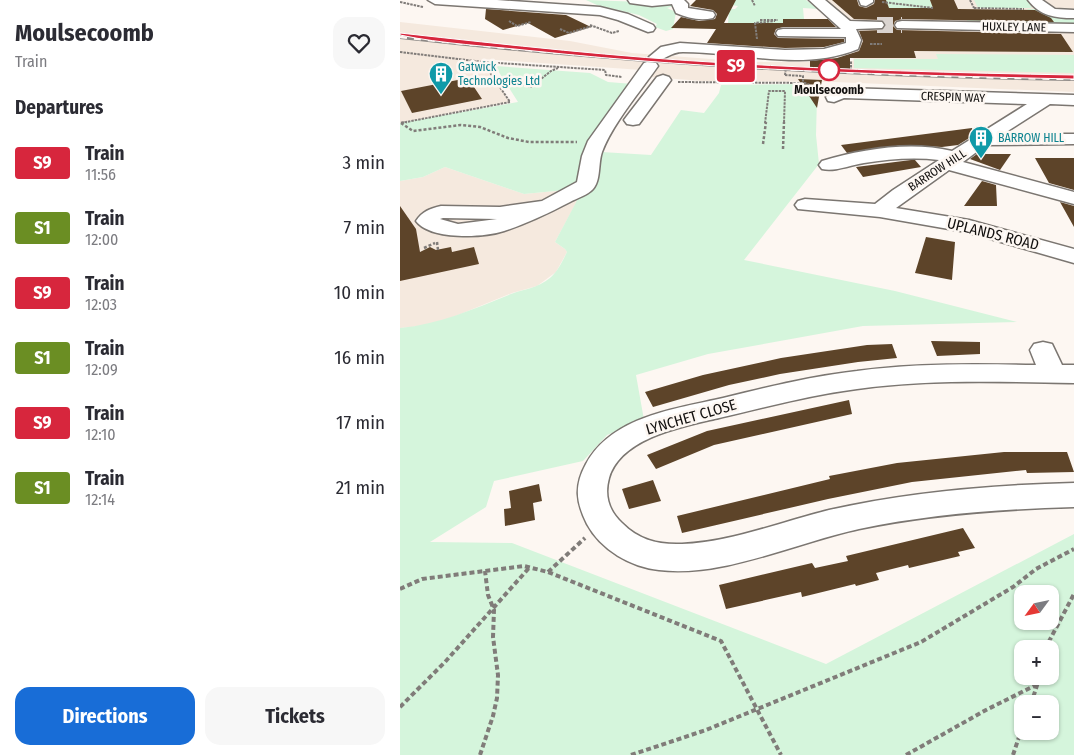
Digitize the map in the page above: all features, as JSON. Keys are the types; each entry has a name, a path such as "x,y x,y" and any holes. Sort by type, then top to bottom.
{"street":[{"path":"436,0 592,10 615,14 648,28"},
{"path":"635,0 652,2 675,0 681,4 681,10 684,13 708,14"},
{"path":"607,141 654,62 668,49 696,49 721,54 836,53 854,45 849,29 816,0"},
{"name":"HUXLEY LANE","path":"1032,4 1048,12 1074,14"},
{"path":"597,23 615,14"},
{"path":"783,33 809,28 849,29 877,25"},
{"name":"HUXLEY LANE","path":"902,25 1074,28"},
{"path":"687,33 687,37 701,43 696,49"},
{"path":"547,206 586,185 591,156 663,80"},
{"name":"CRESPIN WAY","path":"830,97 844,93 1074,100"},
{"name":"BARROW HILL","path":"880,212 900,194 981,140 1048,99"},
{"path":"981,140 1074,139"},
{"path":"833,160 916,153 948,154 952,161 1074,198"},
{"path":"900,194 912,217"},
{"name":"UPLANDS ROAD","path":"803,205 880,212 988,230 1074,256"},
{"name":"LYNCHET CLOSE","path":"1056,366 841,381 801,388 662,423 625,440 609,453 601,463 590,492 594,509 602,522 616,537 641,552 656,557 688,557 719,552 828,523 884,512 988,498 1074,496"}],"path":[{"path":"403,0 412,3 410,4"},
{"path":"752,0 755,6"},
{"path":"970,0 974,9 1032,4"},
{"path":"893,2 933,8"},
{"path":"757,38 755,23 781,21 760,20"},
{"path":"508,21 517,26 533,21"},
{"path":"560,29 569,33 597,23"},
{"path":"400,52 482,62 604,70"},
{"path":"851,61 851,69"},
{"path":"400,123 510,102 482,62"},
{"path":"786,66 785,75 803,76 803,83"},
{"path":"500,87 517,84 531,88 551,71 562,67"},
{"path":"663,80 720,83 803,83 809,84 811,93 830,97"},
{"path":"763,144 769,91 785,91 783,149"},
{"path":"400,123 413,131 461,125 480,127 508,138 529,142 607,141"},
{"path":"437,242 438,250"},
{"path":"548,572 602,522"},
{"path":"631,755 758,710 922,642 1013,587 1036,569 1074,549"},
{"path":"400,589 422,579 524,566 548,572 721,641 781,755"},
{"path":"400,706 530,568"},
{"path":"480,755 487,738 497,698 498,675 493,608 488,595 485,571"},
{"path":"1050,640 1074,594"},
{"path":"906,755 986,710 1036,685"},
{"path":"1013,755 1018,740"}],"shaded area":[{"path":"820,0 1074,0 1074,92 835,82 702,81 651,77 651,71 657,62 650,61 642,70 482,59 510,102 400,123 400,22 570,41 632,53 750,62 853,61 857,39"},
{"path":"445,167 524,194 583,190 555,242 567,252 556,272 537,286 512,293 446,320 423,326 400,328 400,181 423,177"}],"green space":[{"path":"586,0 673,3 674,6 667,8 676,12 673,29 666,31 655,27 657,24 639,15 597,5"},
{"path":"734,0 806,0 818,9 803,8 804,19 783,23 728,23 729,9 735,9 738,6 731,5"},
{"path":"886,0 930,0 933,8 889,8"},
{"path":"974,0 1027,0 1032,8 978,8"},
{"path":"1027,9 1074,10 1074,28 969,25 966,18 1033,18"},
{"path":"936,54 1074,55 1074,73 854,68 854,59 938,59"},
{"path":"495,66 590,73 608,82 633,84 585,151 651,155 681,110 704,113 719,93 721,85 803,84 804,93 817,97 816,135 819,164 744,260 895,291 1017,322 863,326 708,354 636,375 644,420 607,435 583,461 494,481 486,507 430,542 512,543 826,664 1074,534 1074,755 400,755 400,328 429,323 456,315 536,286 550,278 558,269 567,252 555,242 582,191 576,189 524,194 445,167 423,177 400,181 400,123 518,102"}],"building":[{"path":"696,0 736,0 724,23 783,23 783,19 828,19 836,27 783,27 776,29 774,34 778,38 844,39 844,42 824,47 785,48 707,43 716,29 671,28 681,17 699,21 715,19 717,14 713,10 690,6"},
{"path":"832,0 857,0 859,6 866,8 874,4 875,0 886,0 889,8 933,8 930,0 954,0 958,9 1035,10 1051,18 1054,22 902,19 895,21 893,26 897,30 1061,34 1073,52 914,51 916,58 850,58 850,69 810,67 810,61 837,58 859,51 863,41 859,31 882,30 886,26 882,20 854,19"},
{"path":"486,9 566,15 591,27 555,38 528,23 503,30 485,19"},
{"name":"Gatwick Technologies Ltd","path":"468,78 482,99 412,113 401,91"},
{"path":"798,79 822,80 817,108"},
{"path":"972,128 974,135 958,145 942,147 903,145 847,153 841,145"},
{"path":"977,154 1011,154 1000,170 970,159"},
{"path":"1035,158 1074,158 1074,190 1049,183"},
{"path":"915,160 921,167 863,177 856,167"},
{"path":"982,181 996,185 997,206 964,206"},
{"path":"1060,202 1074,206 1074,227"},
{"path":"400,206 416,229 420,252 430,247 436,250 451,247 452,252 474,247 479,264 400,281"},
{"path":"926,237 955,242 952,280 915,273"},
{"path":"931,341 980,342 980,354 937,356"},
{"path":"892,344 897,358 780,374 729,385 653,407 645,392 703,375 781,358 867,345"},
{"path":"849,400 852,414 714,445 656,469 647,455 707,431"},
{"path":"1004,452 1067,452 1074,472 1027,473 1026,470 912,482 828,499 682,533 677,516 830,479 829,476 897,463"},
{"path":"653,480 661,501 629,509 622,489"},
{"path":"539,484 542,501 533,503 535,520 505,526 504,509 511,508 509,491"},
{"path":"963,528 975,548 958,552 960,556 909,568 908,565 876,573 879,580 856,586 855,584 802,597 801,592 726,609 719,585 812,563 815,568 848,561 846,556"}],"tunnel":[{"path":"877,25 902,25"}],"railway":[{"path":"400,37 568,54 736,66 905,75 1074,79"}],"train":[{"name":"S9","path":"400,34 580,54 725,65 880,73 1074,77"}],"place":[{"name":"Moulsecoomb","path":"829,70"},
{"name":"Gatwick Technologies Ltd","path":"441,95"},
{"name":"BARROW HILL","path":"981,159"}]}
